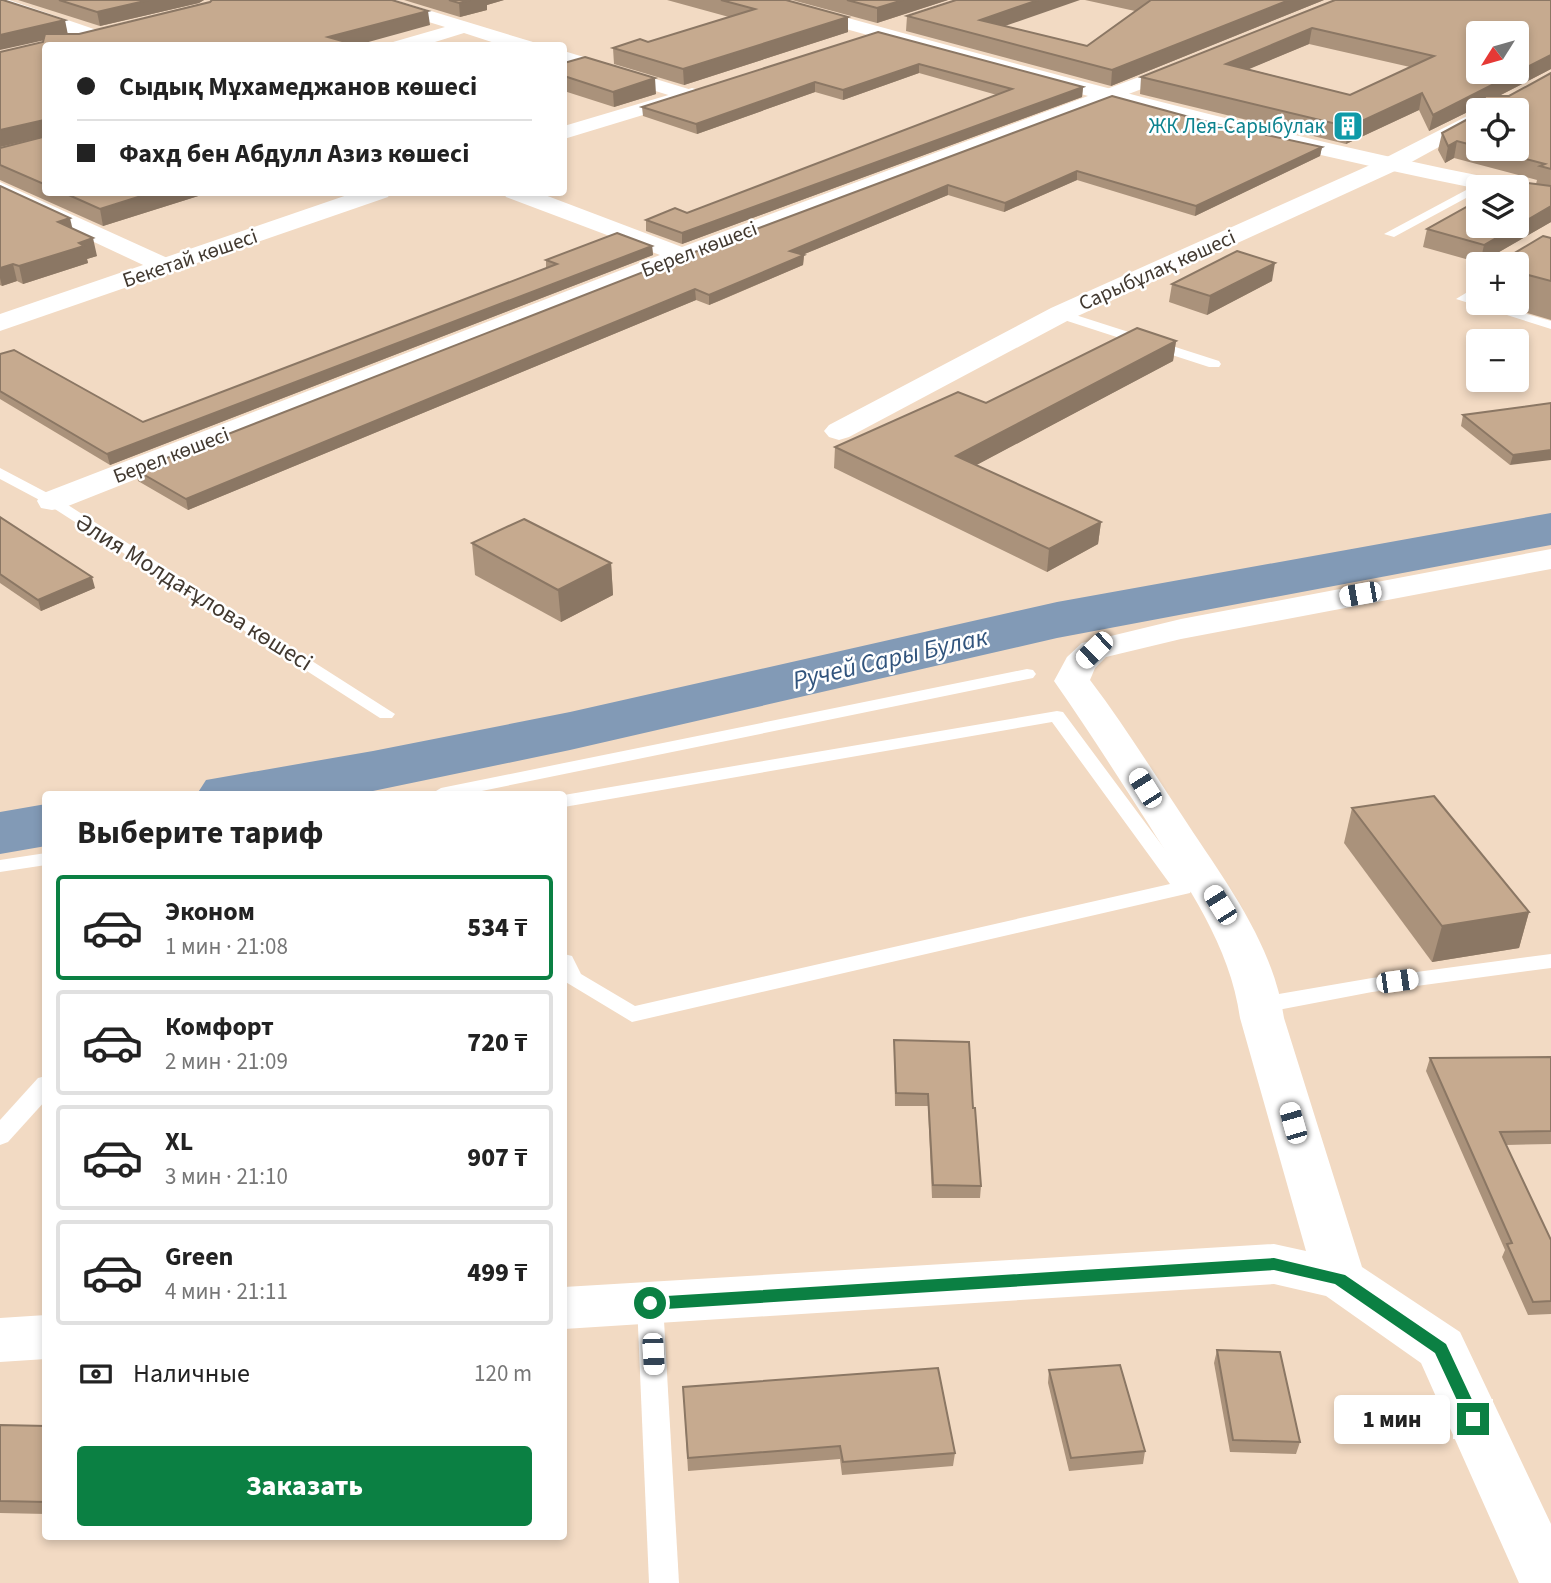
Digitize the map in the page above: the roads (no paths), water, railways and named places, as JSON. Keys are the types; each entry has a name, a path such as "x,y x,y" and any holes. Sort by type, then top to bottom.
{"street":[{"path":"376,0 513,42"},
{"path":"762,0 1112,96 1387,166 1466,181"},
{"path":"0,3 98,35 125,37"},
{"path":"845,43 916,20"},
{"path":"414,42 465,27"},
{"path":"71,42 98,35"},
{"name":"Берел көшесі","path":"52,501 682,256 1112,96 1211,55"},
{"path":"567,58 688,95"},
{"path":"567,133 715,86"},
{"name":"Сарыбұлақ көшесі","path":"839,431 1060,314 1387,166 1466,123"},
{"path":"0,189 165,266"},
{"name":"Бекетай көшесі","path":"0,323 368,196"},
{"path":"524,196 682,256"},
{"path":"1359,1291 1262,1018 1262,1005 1235,929 1100,717 1072,681 1079,664 1094,650 1181,629 1551,559"},
{"path":"567,1308 1274,1264 1359,1291 1441,1348 1549,1583"},
{"path":"0,1340 42,1337"}],"lane":[{"path":"567,69 590,65"},
{"path":"1390,234 1466,198"},
{"path":"1060,314 1214,364"},
{"path":"1515,315 1551,326"},
{"name":"Әлия Молдағұлова көшесі","path":"0,473 52,501 386,714"},
{"path":"457,791 1027,674"},
{"path":"567,800 1057,716 1183,888 632,1014 573,979 567,967"},
{"path":"0,866 42,860"},
{"path":"1262,1005 1371,985 1551,961"},
{"path":"0,1136 42,1089"},
{"path":"650,1303 664,1583"}],"waterway":[{"name":"Ручей Сары Булак","path":"249,791 373,771 570,731 1057,620 1551,529"},
{"name":"Ручей Сары Булак","path":"0,833 42,826"}],"place":[{"name":"ЖК Лея-Сарыбулак","path":"1348,126"}]}
